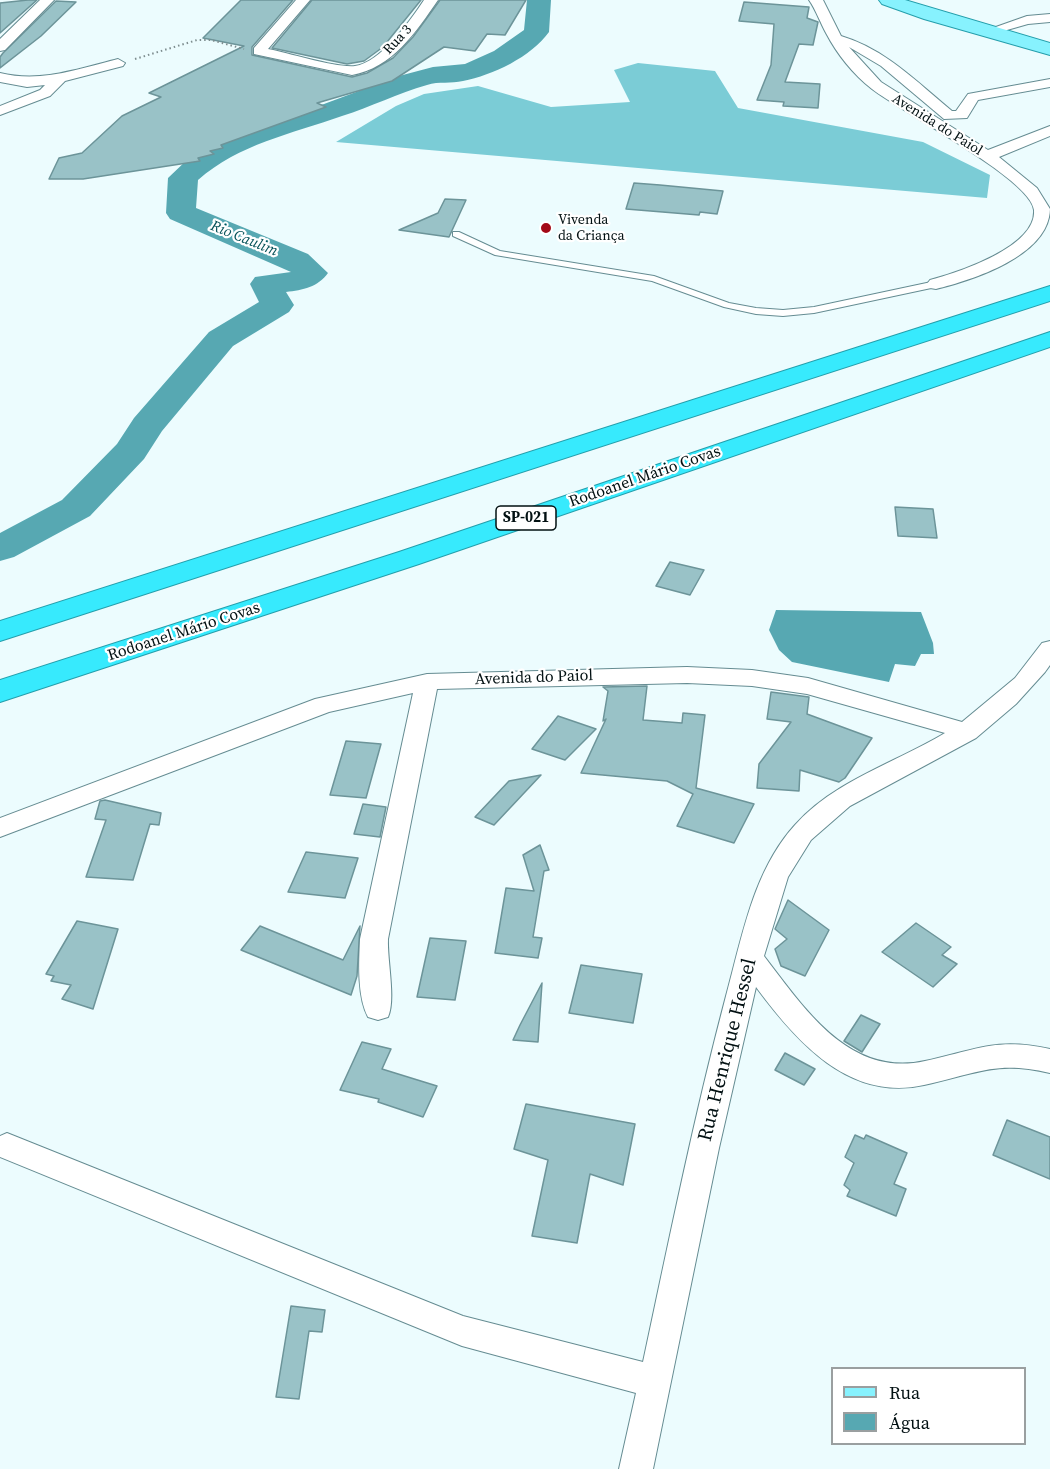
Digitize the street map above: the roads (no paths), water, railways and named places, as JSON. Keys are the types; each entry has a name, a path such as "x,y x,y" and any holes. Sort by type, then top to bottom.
{"highway":[{"path":"0,631 1050,293"},
{"name":"Rodoanel Mário Covas","path":"0,691 409,558 1050,339"}],"main road":[{"path":"888,0 930,15 1050,49"},
{"path":"907,0 1050,42"}],"street":[{"path":"0,47 47,0"},
{"name":"Rua 3","path":"303,0 259,51 358,71 388,52 431,0"},
{"name":"Avenida do Paiol","path":"816,0 824,10 836,39 873,82 892,98 987,156 1028,187 1042,206 1041,218 1023,244 1007,258 982,271 936,284"},
{"path":"1000,28 1027,20 1050,18"},
{"path":"836,39 863,48 886,63 949,116 962,115 964,105 973,97 1050,83"},
{"path":"0,77 22,82 62,77 118,63"},
{"path":"0,111 45,93 62,77"},
{"path":"987,156 1050,131"},
{"path":"968,732 994,713 1020,688 1050,648"},
{"name":"Avenida do Paiol","path":"0,828 323,705 366,693 427,682 499,678 687,675 752,678 808,686 968,732"},
{"path":"378,1009 373,959 374,939 427,682"},
{"name":"Rua Henrique Hessel","path":"636,1469 696,1182 739,996 764,902 783,855 820,814 855,790 968,732"},
{"path":"750,958 817,1041 843,1058 873,1071 901,1077 923,1074 986,1054 1011,1053 1050,1061"},
{"path":"7,1146 462,1331 656,1382"}],"lane":[{"path":"456,234 498,253 654,279 727,305 756,311 783,313 814,310 936,284"}],"water":[{"path":"776,610 921,612 933,643 934,654 921,654 915,666 895,664 889,682 792,662 779,650 769,630"}],"waterway":[{"name":"Rio Caulim","path":"0,549 76,508 131,451 147,426 221,339 277,305 266,284 298,281 312,273 297,261 181,213 183,178 216,153 254,135 334,110 408,82 433,75 465,73 494,61 512,51 536,32 539,0"}],"place":[{"name":"Vivenda da Criança","path":"546,228"}]}
